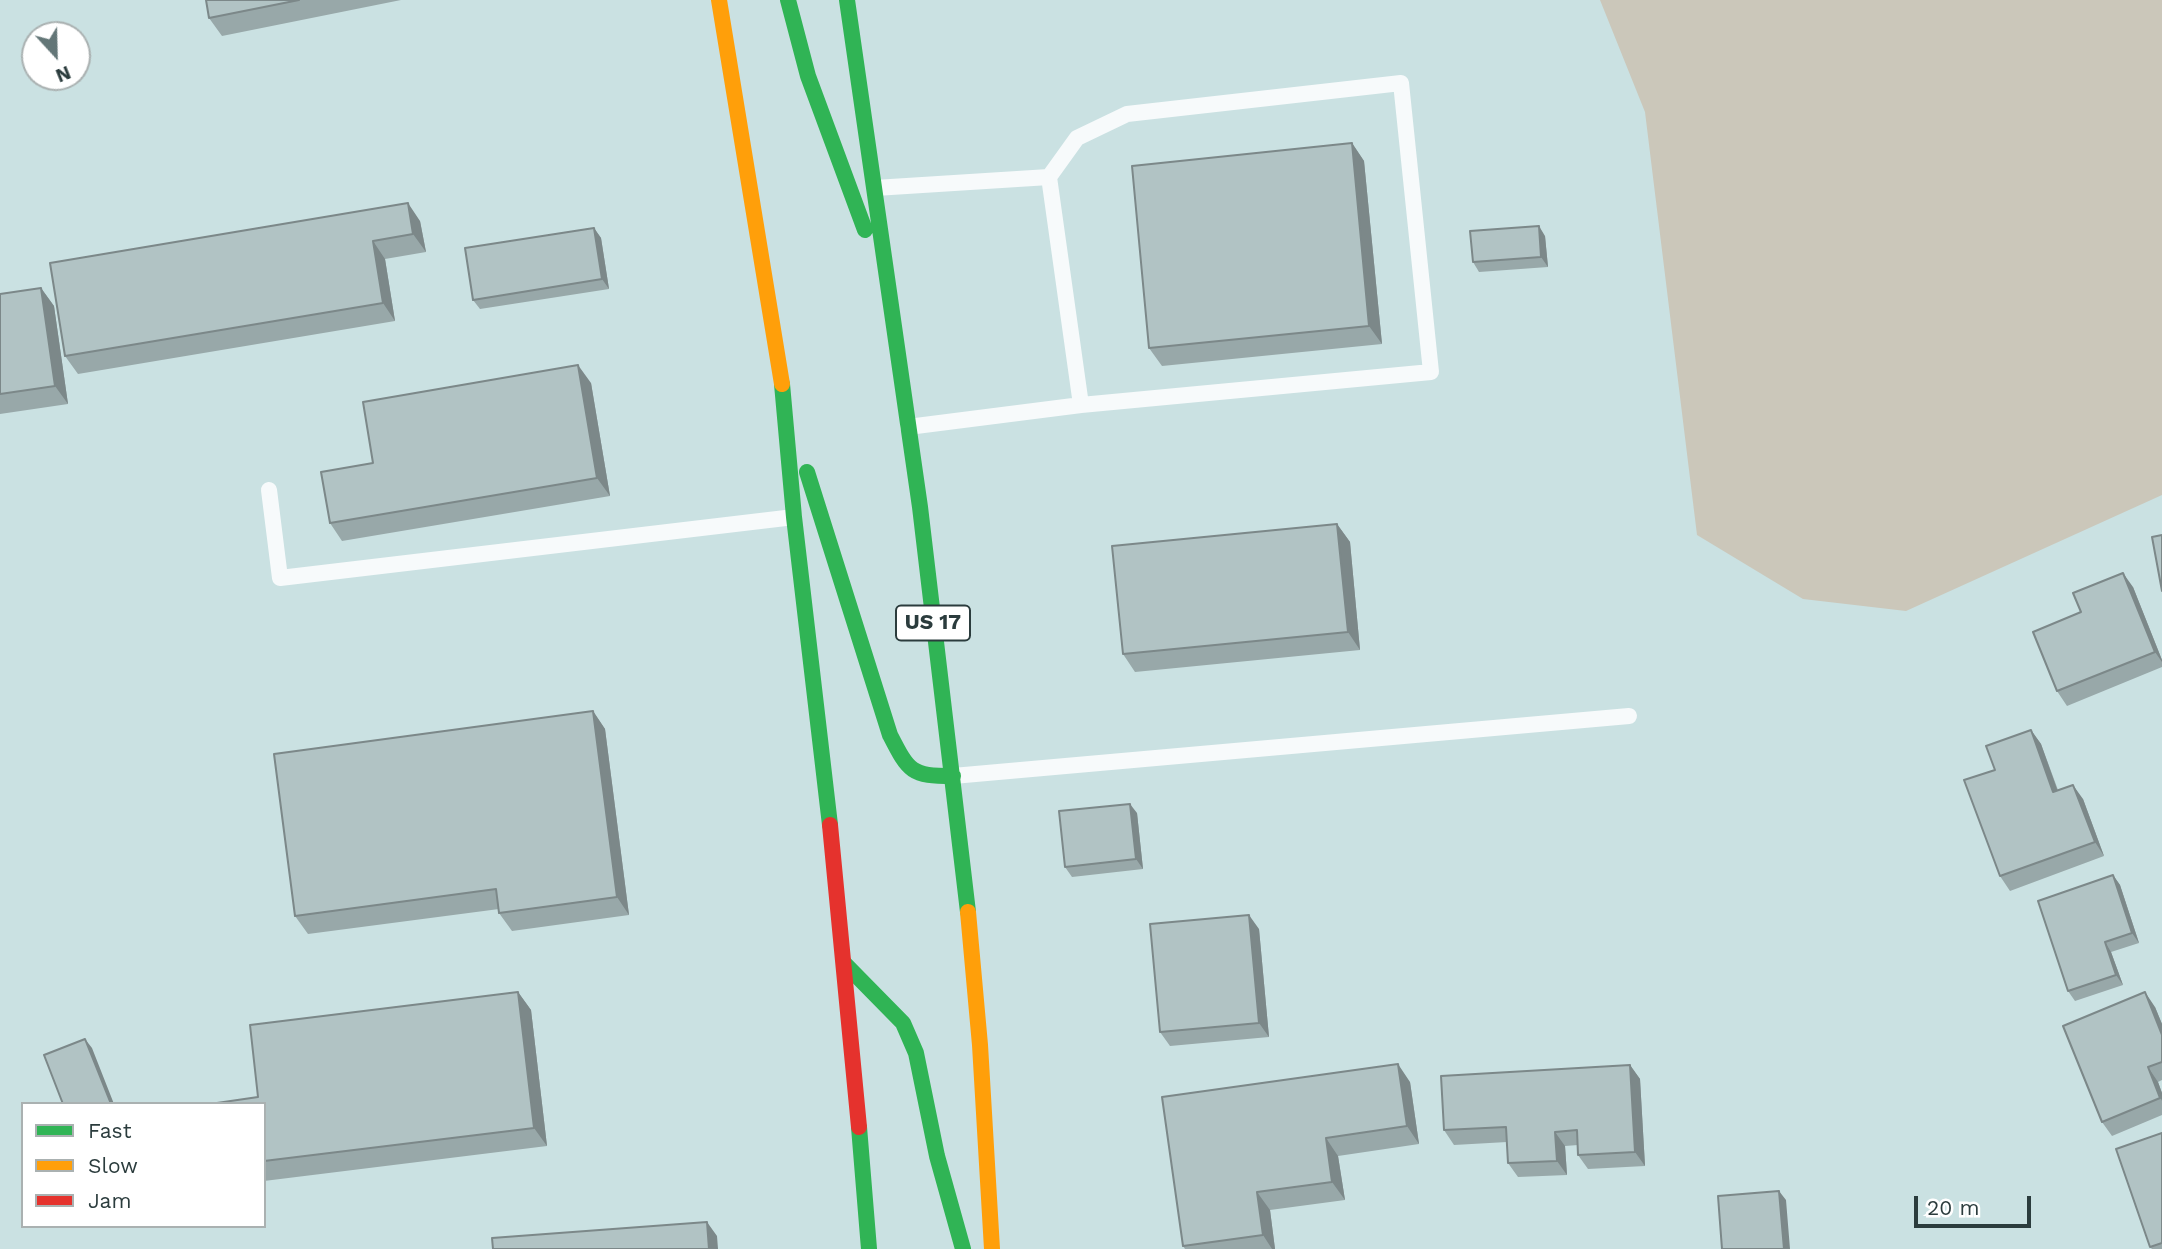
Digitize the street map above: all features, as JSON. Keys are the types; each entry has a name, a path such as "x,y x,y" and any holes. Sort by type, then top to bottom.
{"main road":[{"path":"719,0 780,379 845,964 869,1249"},
{"path":"788,0 808,76 892,304"},
{"name":"US 17","path":"847,0 892,304 953,776 978,1018 992,1249"},
{"path":"780,379 890,735 903,761 922,776 953,776"},
{"path":"845,964 903,1023 916,1053 937,1156 963,1249"}],"lane":[{"path":"908,427 1081,405 1430,372 1401,83 1126,114 1077,138 1049,177 1081,405"},
{"path":"875,188 1049,177"},
{"path":"269,490 280,578 794,517"},
{"path":"953,776 1629,716"}],"shaded area":[{"path":"1600,0 2162,0 2162,495 1906,611 1803,599 1697,535 1645,112"}],"building":[{"path":"206,0 299,0 209,18"},
{"path":"1352,143 1369,326 1149,348 1132,166"},
{"path":"408,203 413,234 373,241 383,303 65,356 50,263"},
{"path":"1539,226 1541,257 1473,262 1470,231"},
{"path":"594,228 602,279 473,300 465,248"},
{"path":"41,288 55,386 0,394 0,294"},
{"path":"578,365 597,478 330,523 321,472 373,463 363,402"},
{"path":"1337,524 1348,632 1123,654 1112,546"},
{"path":"2162,535 2162,591 2152,537"},
{"path":"2123,573 2155,652 2057,691 2033,632 2081,612 2073,593"},
{"path":"593,711 617,897 499,913 496,889 295,916 274,754"},
{"path":"2031,730 2053,792 2073,785 2095,842 2000,876 1964,780 1995,770 1986,746"},
{"path":"1130,804 1136,859 1065,867 1059,811"},
{"path":"2113,875 2132,933 2105,942 2116,975 2068,991 2038,901"},
{"path":"1249,915 1259,1023 1160,1032 1150,924"},
{"path":"518,992 534,1128 266,1161 266,1102 224,1102 258,1097 250,1025"},
{"path":"2145,992 2162,1035 2162,1062 2148,1067 2160,1098 2102,1122 2063,1026"},
{"path":"85,1039 110,1102 62,1102 44,1055"},
{"path":"1398,1064 1407,1126 1326,1138 1332,1182 1257,1192 1263,1235 1183,1246 1162,1097"},
{"path":"1630,1065 1635,1152 1578,1155 1577,1130 1555,1132 1557,1161 1508,1163 1506,1127 1444,1130 1441,1076"},
{"path":"2162,1133 2162,1243 2150,1247 2116,1149"},
{"path":"1779,1191 1784,1249 1722,1249 1718,1196"},
{"path":"707,1222 709,1249 493,1249 492,1238"}],"traffic: fast":[{"path":"788,0 808,76 865,230"},
{"path":"847,0 920,507 968,912"},
{"path":"782,384 794,517 830,825"},
{"path":"807,472 890,735 902,757 913,769 928,775 953,776"},
{"path":"845,964 903,1023 916,1053 937,1156 963,1249"},
{"path":"859,1127 869,1249"}],"traffic: slow":[{"path":"719,0 782,384"},
{"path":"968,912 980,1045 992,1249"}],"traffic: jam":[{"path":"830,825 859,1127"}]}
